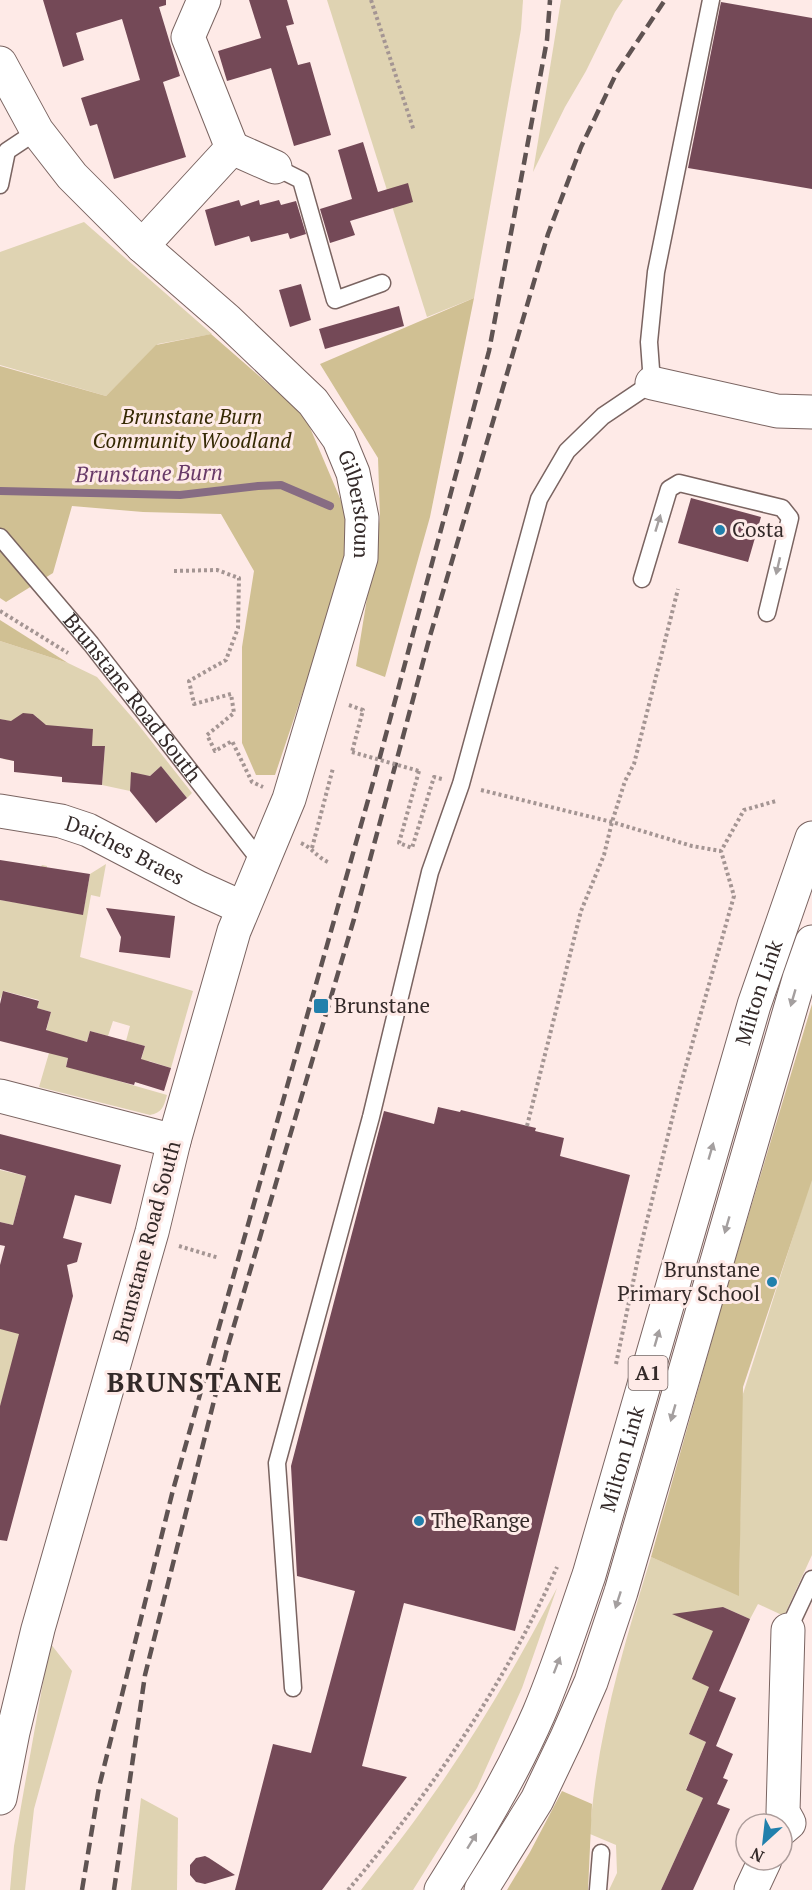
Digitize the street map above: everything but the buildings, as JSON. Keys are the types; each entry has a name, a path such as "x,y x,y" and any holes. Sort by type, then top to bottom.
{"street":[{"path":"204,0 188,37 232,148 274,167"},
{"name":"Gilberstoun","path":"0,63 37,131 72,176 142,246 227,320 313,402 339,438 353,472 362,518 361,558 289,799 275,833"},
{"path":"142,246 232,148"},
{"path":"652,382 777,411 812,412"},
{"path":"777,411 812,438"},
{"name":"Daiches Braes","path":"0,811 61,821 88,830 243,908"},
{"name":"Brunstane Road South","path":"0,1798 38,1629 152,1232 174,1141 234,931 275,833"},
{"name":"Milton Link","path":"441,1890 477,1834 515,1761 538,1714 560,1660 589,1575 754,1005 812,838"},
{"name":"Milton Link","path":"481,1890 537,1800 591,1682 621,1592 799,979 812,942"},
{"path":"0,1096 174,1141"},
{"path":"783,1812 788,1630"},
{"path":"751,1890 759,1872"}],"lane":[{"path":"293,1688 276,1463 371,1117 430,872 461,784 539,499 567,451 603,416 652,382 649,342 656,272 711,0"},
{"path":"0,185 7,151 37,131"},
{"path":"274,167 301,180 334,300 382,283"},
{"path":"642,579 669,489 679,483 782,508 790,518 767,613"},
{"name":"Brunstane Road South","path":"0,537 91,644 262,863"},
{"path":"788,1630 812,1579"},
{"path":"598,1890 601,1853"}],"path":[{"path":"371,0 414,131"},
{"path":"174,571 217,570 239,578 238,628 226,660 189,681 194,704 231,694 234,713 207,735 215,751 232,741 252,782 289,799"},
{"path":"526,1126 579,922 604,855 625,781 634,764 678,590"},
{"path":"0,611 68,653"},
{"path":"349,705 363,710 352,752 419,771 399,843 412,848 434,777"},
{"path":"330,863 318,858 312,848 334,760"},
{"path":"461,784 612,822 692,846 722,851"},
{"path":"615,1372 640,1249 677,1098 734,896 722,851 744,810 776,801"},
{"path":"152,1232 179,1246 219,1258"},
{"path":"348,1890 402,1825 463,1736 524,1636 561,1558"}],"shaded area":[{"path":"327,0 523,0 521,29 474,298 427,317"},
{"path":"561,0 623,0 533,172"},
{"path":"84,222 212,334 158,344 106,396 0,365 0,252"},
{"path":"0,641 68,663 97,677 137,723 192,793 187,798 161,766 150,776 137,774 131,779 130,791 102,785 105,747 92,746 92,729 69,727 67,743 38,725 38,718 33,714 14,761 3,759 9,721 0,719"},
{"path":"106,864 100,897 91,895 80,957 193,991 171,1068 149,1061 142,1084 135,1082 145,1046 126,1041 130,1026 113,1021 108,1036 90,1031 87,1042 73,1038 66,1066 167,1095 162,1108 150,1115 39,1087 49,1053 41,1051 51,1012 37,1008 39,1000 4,991 0,999 0,900 19,903 42,865 47,866 40,907 83,914 90,874"},
{"path":"0,1170 26,1176 13,1225 0,1222"},
{"path":"812,1177 812,1555 784,1616 758,1604 750,1619 723,1607 713,1631 709,1687 689,1734 706,1742 686,1789 703,1798 661,1890 609,1890 617,1873 616,1845 590,1834 598,1763 612,1694 630,1625 651,1557 739,1595 742,1397"},
{"path":"0,1329 32,1332 27,1350 56,1358 54,1367 14,1356 0,1407"},
{"path":"557,1588 522,1688 477,1788 413,1890 361,1890 414,1822 465,1748 513,1669"},
{"path":"50,1643 72,1671 34,1809 25,1890 10,1890 14,1846"},
{"path":"141,1798 178,1818 177,1890 131,1890"}],"green space":[{"path":"474,298 430,517 385,677 356,666 380,518 378,458 320,364"},
{"name":"Brunstane Burn Community Woodland","path":"211,334 305,416 345,510 347,561 275,775 256,775 242,743 242,647 254,571 221,514 143,512 72,506 53,573 6,602 0,598 0,366 106,396 156,345"},
{"path":"0,620 68,663 0,641"},
{"path":"812,1004 812,1180 743,1387 739,1596 651,1557 724,1297"},
{"path":"562,1791 592,1804 588,1890 507,1890 530,1852"}],"waterway":[{"name":"Brunstane Burn","path":"0,491 180,495 281,485 330,506"}],"railway":[{"path":"82,1890 99,1787 173,1490 374,779 489,351 547,40 550,0"},
{"path":"114,1890 145,1675 227,1349 354,919 430,636 548,234 581,147 617,72 665,0"}],"place":[{"name":"Costa","path":"720,530"},
{"name":"Brunstane","path":"321,1006"},
{"name":"Brunstane Primary School","path":"772,1282"},
{"name":"The Range","path":"419,1521"}],"district":[{"name":"BRUNSTANE","path":"195,1383"}]}
